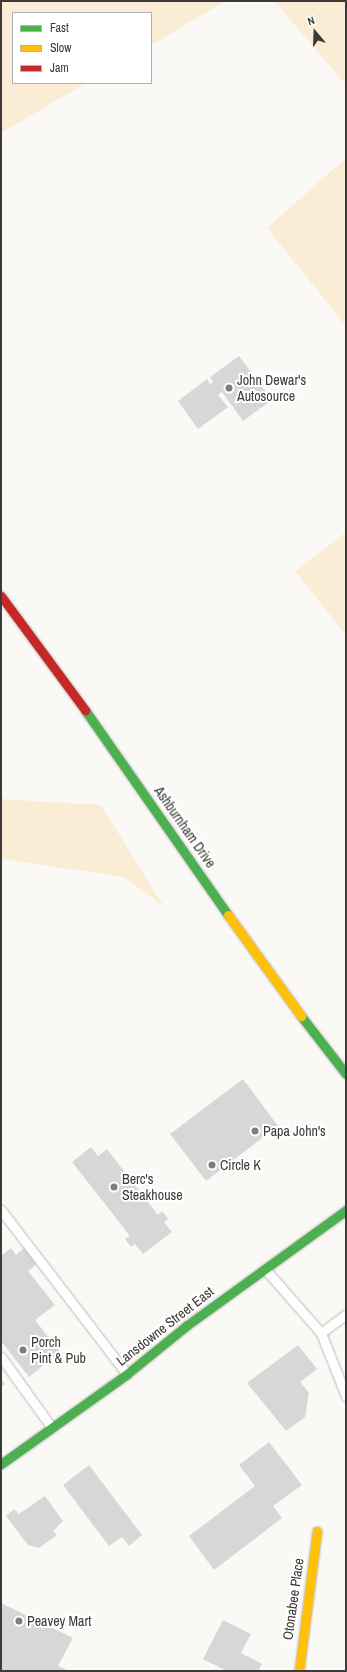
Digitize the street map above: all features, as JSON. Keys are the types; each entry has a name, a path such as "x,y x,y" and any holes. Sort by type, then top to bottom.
{"main road":[{"name":"Ashburnham Drive","path":"1,596 54,665 272,978 346,1074"},
{"name":"Lansdowne Street East","path":"1,1464 127,1374 186,1326 346,1210"},
{"name":"Otonabee Place","path":"299,1671 317,1531"}],"lane":[{"path":"1,1210 127,1374"},
{"path":"264,1268 321,1333 346,1396"},
{"path":"321,1333 346,1314"},
{"path":"1,1358 52,1428"},
{"path":"1,1447 10,1459"}],"shaded area":[{"path":"1,1 226,1 152,44 152,12 12,12 12,84 84,84 1,133"},
{"path":"274,1 346,1 346,85"},
{"path":"346,158 346,326 267,228"},
{"path":"346,532 346,635 295,571"},
{"path":"1,799 101,805 164,907 124,877 1,859"}],"building":[{"name":"John Dewar's Autosource","path":"239,356 272,400 243,421 222,392 218,395 228,407 198,429 178,401 207,379 210,384 213,382 210,377"},
{"path":"243,1079 278,1126 206,1181 170,1134"},
{"name":"Berc's Steakhouse","path":"91,1147 98,1156 107,1149 158,1215 162,1211 168,1219 164,1222 172,1232 143,1254 135,1244 131,1247 125,1239 130,1236 72,1162"},
{"path":"11,1248 16,1255 24,1248 37,1264 28,1271 55,1305 35,1320 60,1352 29,1377 1,1341 1,1256"},
{"path":"298,1345 317,1369 300,1382 309,1393 305,1417 286,1431 247,1383"},
{"path":"1,1379 5,1384 1,1387"},
{"path":"269,1442 302,1485 273,1506 282,1518 214,1570 189,1536 255,1486 239,1465"},
{"path":"89,1465 142,1535 129,1546 122,1537 109,1546 63,1485"},
{"path":"45,1496 63,1521 53,1531 57,1535 39,1548 28,1545 6,1516 14,1509 19,1514"},
{"name":"Peavey Mart","path":"1,1603 73,1638 58,1666 69,1671 1,1671"},
{"path":"223,1620 251,1634 241,1653 262,1664 258,1671 227,1671 203,1659"}],"traffic: fast":[{"path":"85,710 228,915"},
{"path":"301,1016 346,1074"},
{"path":"1,1464 127,1374 186,1326 346,1210"}],"traffic: slow":[{"path":"228,915 301,1016"},
{"path":"299,1671 317,1531"}],"traffic: jam":[{"path":"1,596 85,710"}],"place":[{"name":"John Dewar's Autosource","path":"229,388"},
{"name":"Papa John's","path":"255,1131"},
{"name":"Circle K","path":"212,1165"},
{"name":"Berc's Steakhouse","path":"114,1187"},
{"name":"Porch Pint & Pub","path":"23,1350"},
{"name":"Peavey Mart","path":"19,1621"}]}
